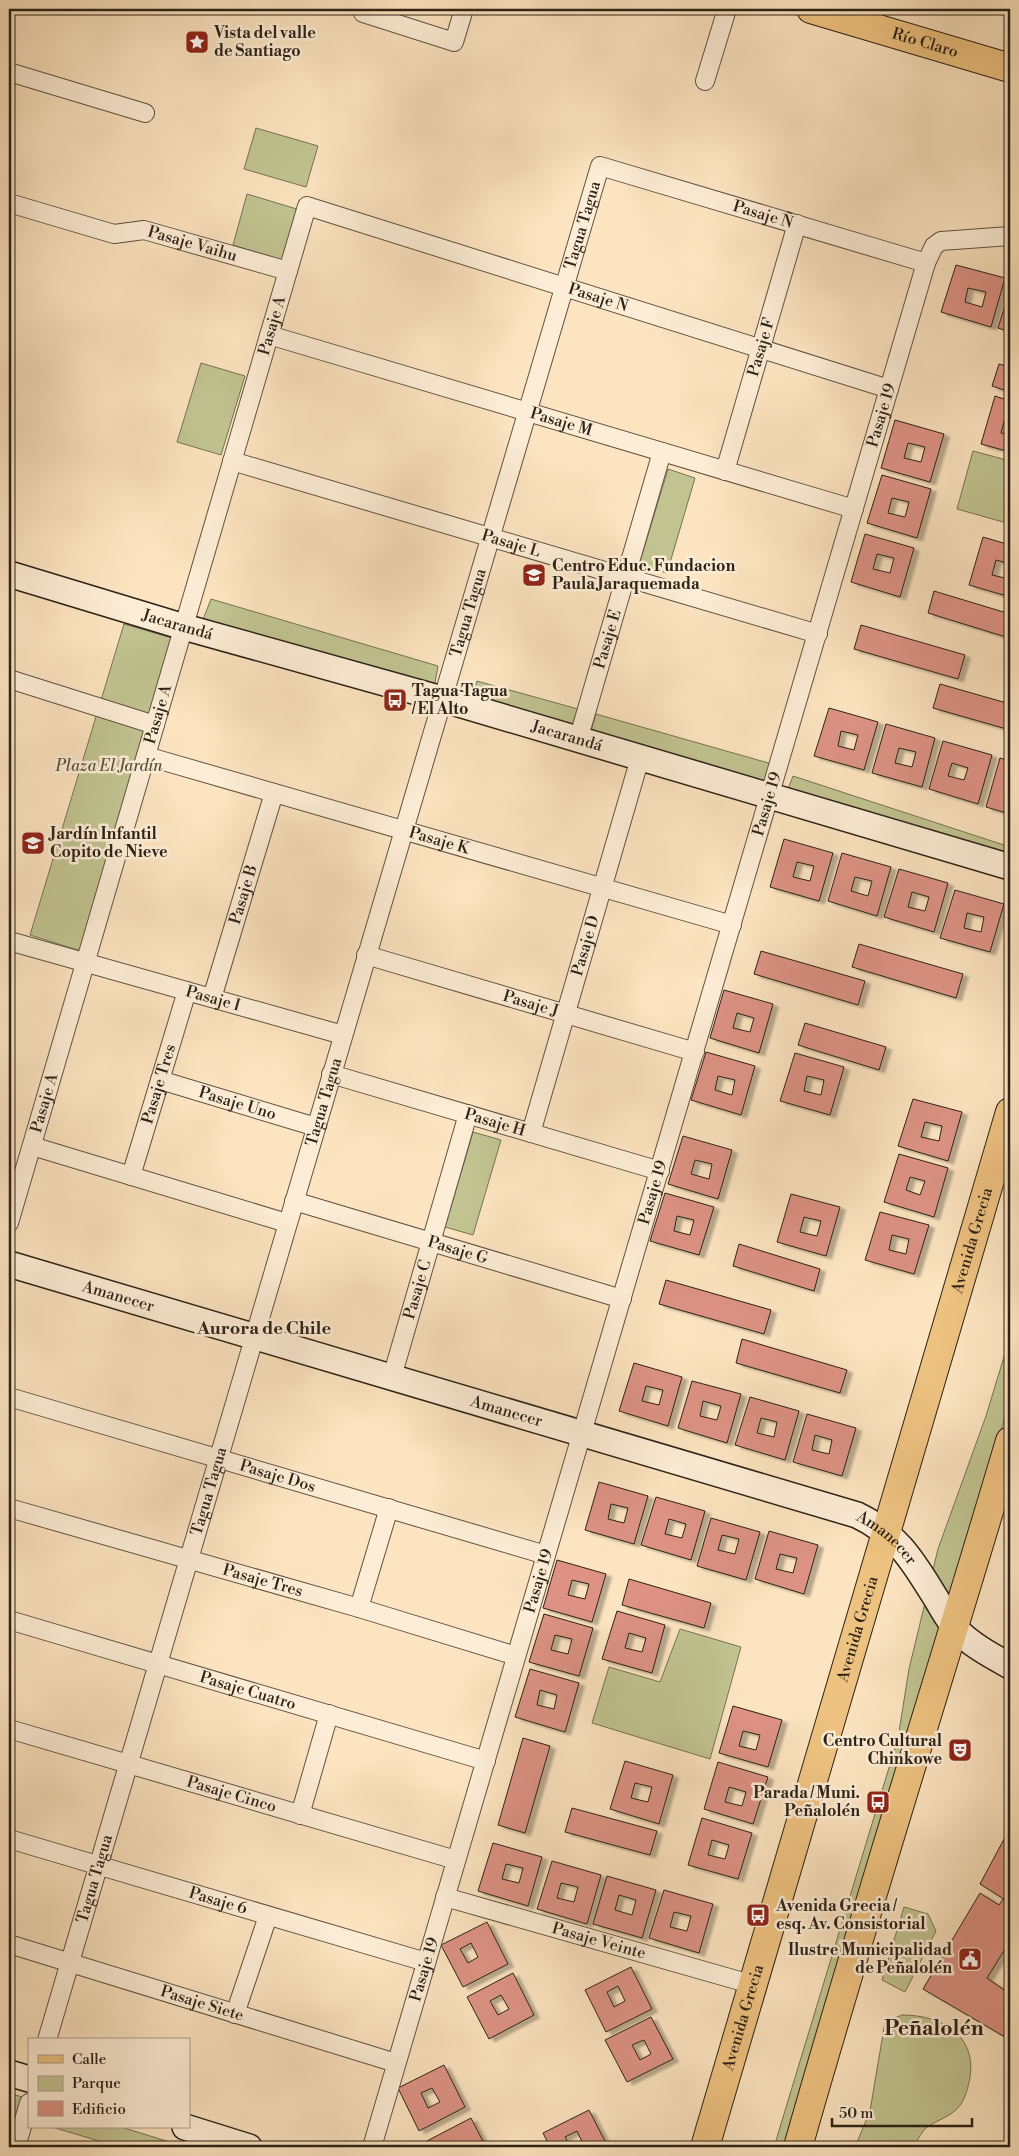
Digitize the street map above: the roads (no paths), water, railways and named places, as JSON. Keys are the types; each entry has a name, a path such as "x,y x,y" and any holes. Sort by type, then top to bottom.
{"main road":[{"name":"Río Claro","path":"811,9 1010,68"},
{"name":"Avenida Grecia","path":"706,2147 885,1531 1010,1112"},
{"path":"798,2147 901,1797 955,1628 1010,1441"}],"street":[{"path":"363,13 454,42 464,9"},
{"path":"705,81 727,9"},
{"path":"9,72 145,113"},
{"name":"Pasaje Ñ","path":"600,166 926,263"},
{"name":"Tagua Tagua","path":"48,2038 600,166"},
{"name":"Pasaje Vaihu","path":"9,204 114,234 144,230 288,271"},
{"name":"Pasaje N","path":"307,206 889,389"},
{"name":"Pasaje A","path":"9,1223 307,206"},
{"name":"Pasaje F","path":"725,471 796,224"},
{"name":"Pasaje 19","path":"372,2147 926,263 934,246 941,241 1010,236"},
{"name":"Pasaje M","path":"269,335 854,509"},
{"name":"Pasaje E","path":"578,740 662,452"},
{"name":"Pasaje L","path":"232,461 818,634"},
{"name":"Jacarandá","path":"9,574 184,627 442,699 1010,867"},
{"path":"9,679 155,724"},
{"name":"Pasaje K","path":"146,756 732,925"},
{"name":"Pasaje D","path":"531,1133 640,758"},
{"name":"Pasaje B","path":"212,998 274,793"},
{"name":"Pasaje I","path":"9,941 343,1036"},
{"name":"Pasaje J","path":"366,955 695,1052"},
{"name":"Pasaje Tres","path":"131,1176 187,991"},
{"name":"Pasaje H","path":"331,1074 660,1171"},
{"name":"Pasaje Uno","path":"160,1080 316,1127"},
{"name":"Pasaje C","path":"392,1377 468,1114"},
{"path":"32,1146 287,1223"},
{"name":"Pasaje G","path":"294,1201 622,1299"},
{"name":"Amanecer","path":"9,1264 842,1510 871,1522 895,1540 917,1568 955,1628 977,1646 1010,1666"},
{"name":"Pasaje Dos","path":"9,1397 546,1555"},
{"name":"Pasaje Tres","path":"9,1508 359,1608 516,1656"},
{"path":"359,1608 389,1508"},
{"name":"Pasaje Cuatro","path":"9,1620 486,1761"},
{"path":"300,1815 329,1714"},
{"name":"Pasaje Cinco","path":"9,1729 456,1860"},
{"name":"Pasaje 6","path":"9,1840 426,1962"},
{"name":"Pasaje Veinte","path":"445,1897 754,1985"},
{"path":"236,2014 268,1916"},
{"name":"Pasaje Siete","path":"9,1944 396,2063"},
{"path":"9,2073 28,2079"},
{"path":"16,2147 28,2106"},
{"path":"187,2128 249,2147"}],"place":[{"name":"Vista del valle de Santiago","path":"197,42"},
{"name":"Centro Educ. Fundacion Paula Jaraquemada","path":"534,575"},
{"name":"Tagua Tagua / El Alto","path":"395,700"},
{"name":"Jardín Infantil Copito de Nieve","path":"33,843"},
{"name":"Centro Cultural Chinkowe","path":"960,1750"},
{"name":"Parada / Muni. Peñalolén","path":"878,1802"},
{"name":"Avenida Grecia / esq. Av. Consistorial","path":"758,1915"},
{"name":"Ilustre Municipalidad de Peñalolén","path":"970,1959"}],"district":[{"name":"Aurora de Chile","path":"264,1328"},
{"name":"Peñalolén","path":"934,2029"}],"park label":[{"name":"Plaza El Jardín","path":"109,766"}]}
